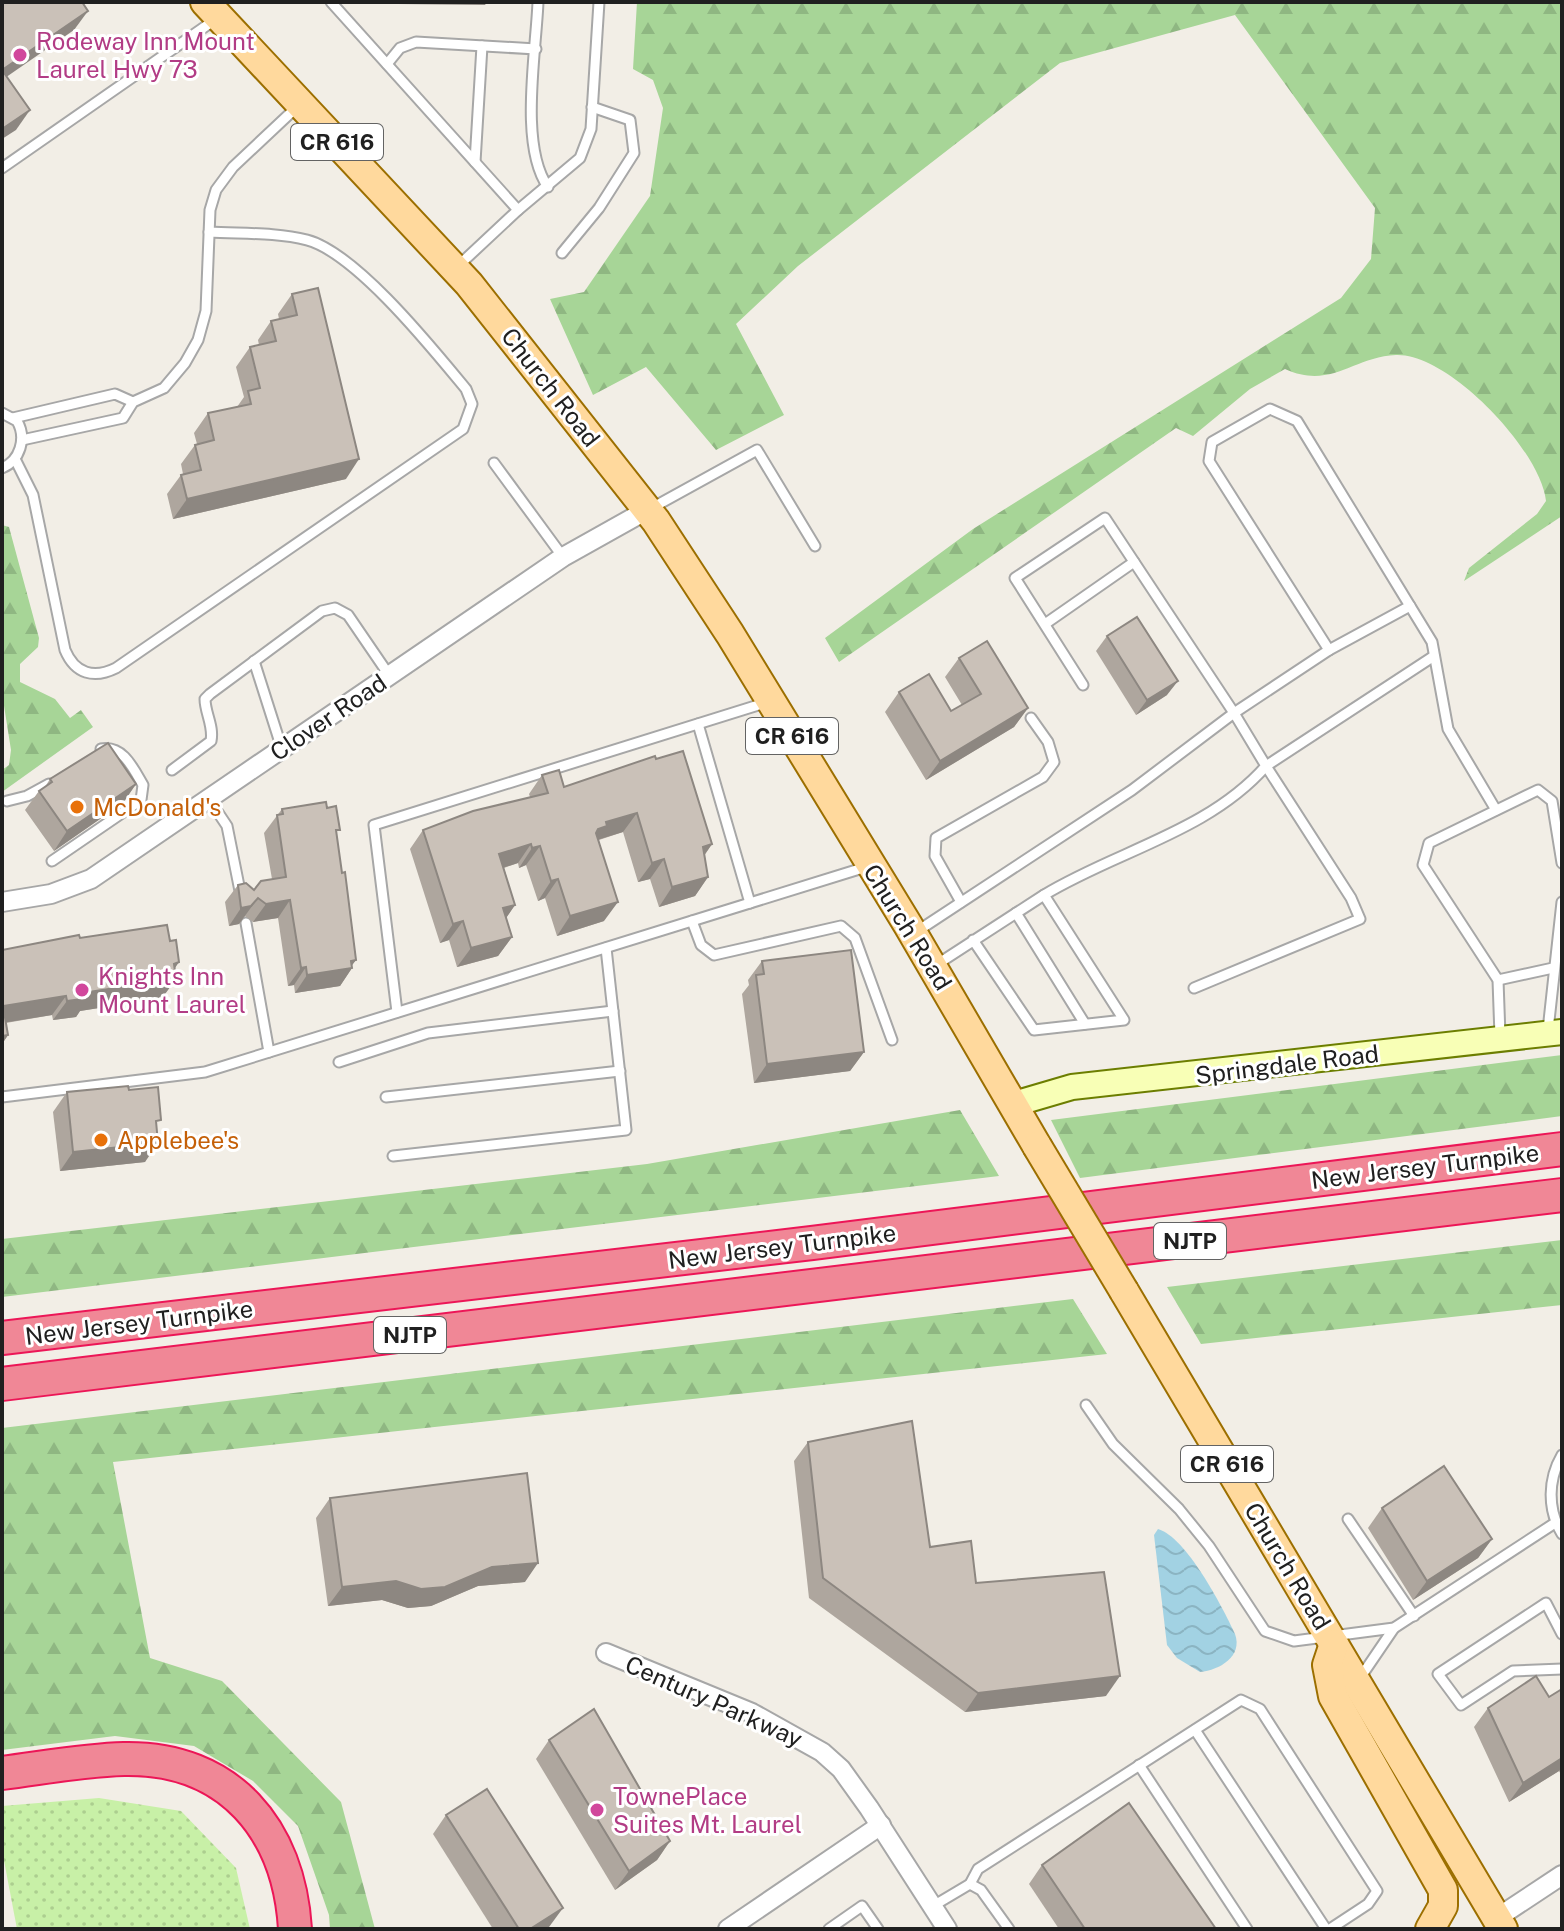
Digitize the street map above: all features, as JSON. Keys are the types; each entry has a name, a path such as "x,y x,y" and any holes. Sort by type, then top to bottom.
{"highway":[{"name":"New Jersey Turnpike","path":"2,1384 815,1265 1562,1149"},
{"name":"New Jersey Turnpike","path":"2,1338 1562,1195"},
{"path":"2,1773 126,1759 170,1764 212,1780 249,1808 277,1847 287,1869 295,1929"},
{"path":"2,1789 118,1778 143,1779 187,1790 227,1815 254,1846 269,1883 274,1929"}],"main road":[{"name":"Church Road","path":"215,7 455,269 647,510 706,595 933,967 1357,1682 1493,1925"},
{"name":"Springdale Road","path":"1014,1104 1072,1087 1555,1033"},
{"path":"1332,1640 1327,1665 1333,1696 1443,1890 1443,1906 1430,1929"}],"street":[{"name":"Clover Road","path":"2,902 78,886 563,557 647,510"},
{"name":"Century Parkway","path":"606,1653 752,1713 801,1737 841,1769 933,1906 941,1927"},
{"path":"729,1929 881,1825"},
{"path":"1493,1925 1562,1875"}],"lane":[{"path":"331,2 518,210"},
{"path":"538,2 531,148 539,175 548,187"},
{"path":"455,269 580,158 591,129 599,2"},
{"path":"2,168 215,7"},
{"path":"387,64 400,48 416,42 536,49"},
{"path":"475,162 482,46"},
{"path":"22,440 123,418 133,402 162,390 185,363 198,340 207,304 211,204 225,177 301,103"},
{"path":"562,253 599,208 634,153 630,120 592,107"},
{"path":"15,459 33,495 65,650 79,669 96,675 116,668 463,429 472,404 466,389 364,277 340,256 305,239 209,232"},
{"path":"13,418 115,394 133,402"},
{"path":"1329,650 1209,461 1212,442 1270,409 1297,421 1432,642 1448,729 1496,810"},
{"path":"2,413 13,418 21,427 22,440 15,459 2,468"},
{"path":"647,510 757,450 815,546"},
{"path":"494,463 563,557"},
{"path":"1083,685 1015,578 1105,518 1234,713 1351,898 1360,919 1194,988"},
{"path":"1045,624 1134,562"},
{"path":"913,934 1132,790 1234,713 1329,650 1410,606"},
{"path":"172,770 211,741 205,699 322,611 335,608 348,615 389,676"},
{"path":"933,967 1071,879 1138,852 1244,791 1266,766 1434,656"},
{"path":"254,661 282,749"},
{"path":"397,1012 374,825 771,701"},
{"path":"961,902 935,856 936,838 1043,777 1054,762 1048,742 1031,718"},
{"path":"698,724 750,903"},
{"path":"52,861 131,809 143,795 141,781 119,751 103,748 87,758"},
{"path":"7,801 35,793 64,774"},
{"path":"1501,1039 1498,980 1423,865 1429,843 1538,790 1552,801 1562,863"},
{"path":"209,799 227,826 241,900"},
{"path":"2,1097 188,1075 870,866"},
{"path":"973,940 1034,1030 1124,1020 1044,895"},
{"path":"1555,1033 1553,968 1562,902"},
{"path":"1016,913 1085,1024"},
{"path":"692,921 701,945 714,955 841,926 855,938 892,1040"},
{"path":"246,923 269,1052"},
{"path":"393,1156 626,1130 606,948"},
{"path":"1498,980 1553,968"},
{"path":"339,1062 428,1033 613,1011"},
{"path":"386,1097 620,1071"},
{"path":"1086,1405 1113,1444 1179,1509 1209,1546 1265,1631 1294,1641 1332,1640 1394,1628 1555,1523"},
{"path":"1562,1455 1551,1474 1555,1523 1562,1534"},
{"path":"1348,1519 1414,1616"},
{"path":"1562,1634 1546,1603 1438,1674 1461,1705 1513,1671 1562,1669"},
{"path":"1357,1682 1394,1628"},
{"path":"933,1906 970,1884 978,1869 1241,1700 1260,1709 1377,1891 1368,1904 1328,1929 1195,1730"},
{"path":"1139,1765 1247,1929"},
{"path":"970,1884 981,1890 1009,1929"},
{"path":"829,1929 862,1906 878,1929"}],"green space":[{"path":"637,2 1562,2 1562,516 1464,581 1469,568 1537,514 1546,501 1528,457 1510,432 1465,387 1441,370 1417,359 1396,355 1380,357 1316,376 1285,369 1250,389 1193,436 1176,428 839,662 825,638 973,529 1341,298 1371,259 1375,208 1235,15 1060,63 798,266 736,324 784,415 716,450 646,367 593,395 550,299 584,292 650,196 663,108 653,80 633,69"},
{"path":"2,525 9,527 39,638 38,647 20,664 20,682 55,699 70,718 81,710 93,727 2,792 2,770 9,765 11,750 2,693"},
{"path":"1562,1055 1562,1116 1080,1178 1051,1120"},
{"path":"960,1110 999,1176 2,1297 2,1239 647,1164"},
{"path":"1562,1240 1562,1305 1201,1344 1167,1287"},
{"path":"1073,1299 1107,1354 113,1462 150,1658 222,1681 341,1802 375,1929 330,1929 329,1915 298,1826 253,1781 194,1746 115,1736 2,1750 2,1428"},
{"path":"99,1798 181,1811 236,1868 250,1929 17,1929 2,1850 2,1806"}],"water":[{"path":"1158,1529 1169,1535 1191,1558 1235,1634 1236,1649 1222,1665 1200,1672 1177,1658 1167,1645 1154,1535"}],"building":[{"name":"Rodeway Inn Mount Laurel Hwy 73","path":"2,2 82,2 88,11 2,70"},
{"path":"2,70 30,110 2,129"},
{"path":"318,288 359,459 187,499 181,475 201,470 195,445 214,440 208,413 251,404 248,391 260,388 250,347 276,341 271,321 297,315 292,294"},
{"path":"1137,617 1178,681 1147,700 1107,636"},
{"path":"987,641 1028,708 940,761 899,692 929,674 951,711 981,694 959,658"},
{"path":"108,743 136,784 67,831 39,791 52,782 50,779"},
{"path":"683,751 712,844 703,847 708,877 672,887 664,859 652,863 637,813 606,822 607,826 596,833 618,902 570,916 558,879 551,881 540,846 532,848 531,844 499,854 515,905 503,908 512,937 471,948 463,921 453,924 423,830 473,811 548,793 542,775 559,770 564,787 655,756 656,759"},
{"path":"326,802 327,808 336,806 340,830 336,830 342,873 345,872 356,960 351,961 352,968 307,975 306,967 301,968 290,900 266,904 258,898 251,906 241,908 238,885 246,883 254,890 261,881 286,877 277,815 283,814 282,809"},
{"name":"Knights Inn Mount Laurel","path":"167,925 170,941 176,940 179,962 174,964 176,979 88,992 89,998 67,1001 66,996 3,1006 8,1035 2,1036 2,950 79,935 80,938"},
{"path":"851,950 864,1052 767,1064 756,975 764,974 762,961"},
{"path":"128,1086 129,1090 158,1087 161,1120 156,1121 158,1143 73,1152 67,1092"},
{"path":"912,1421 930,1547 971,1541 976,1583 1104,1572 1120,1676 978,1693 823,1578 808,1442"},
{"path":"1444,1466 1492,1539 1427,1581 1382,1508"},
{"path":"527,1473 538,1563 492,1567 445,1587 421,1589 396,1581 342,1587 330,1498"},
{"path":"1536,1676 1549,1697 1562,1689 1562,1758 1523,1783 1488,1708"},
{"path":"594,1709 670,1841 629,1871 549,1740"},
{"path":"487,1789 563,1908 530,1929 519,1929 446,1815"},
{"path":"1129,1803 1216,1929 1085,1929 1042,1865"}],"place":[{"name":"Rodeway Inn Mount Laurel Hwy 73","path":"20,55"},
{"name":"McDonald's","path":"77,807"},
{"name":"Knights Inn Mount Laurel","path":"82,990"},
{"name":"Applebee's","path":"101,1140"},
{"name":"TownePlace Suites Mt. Laurel","path":"597,1810"}]}
